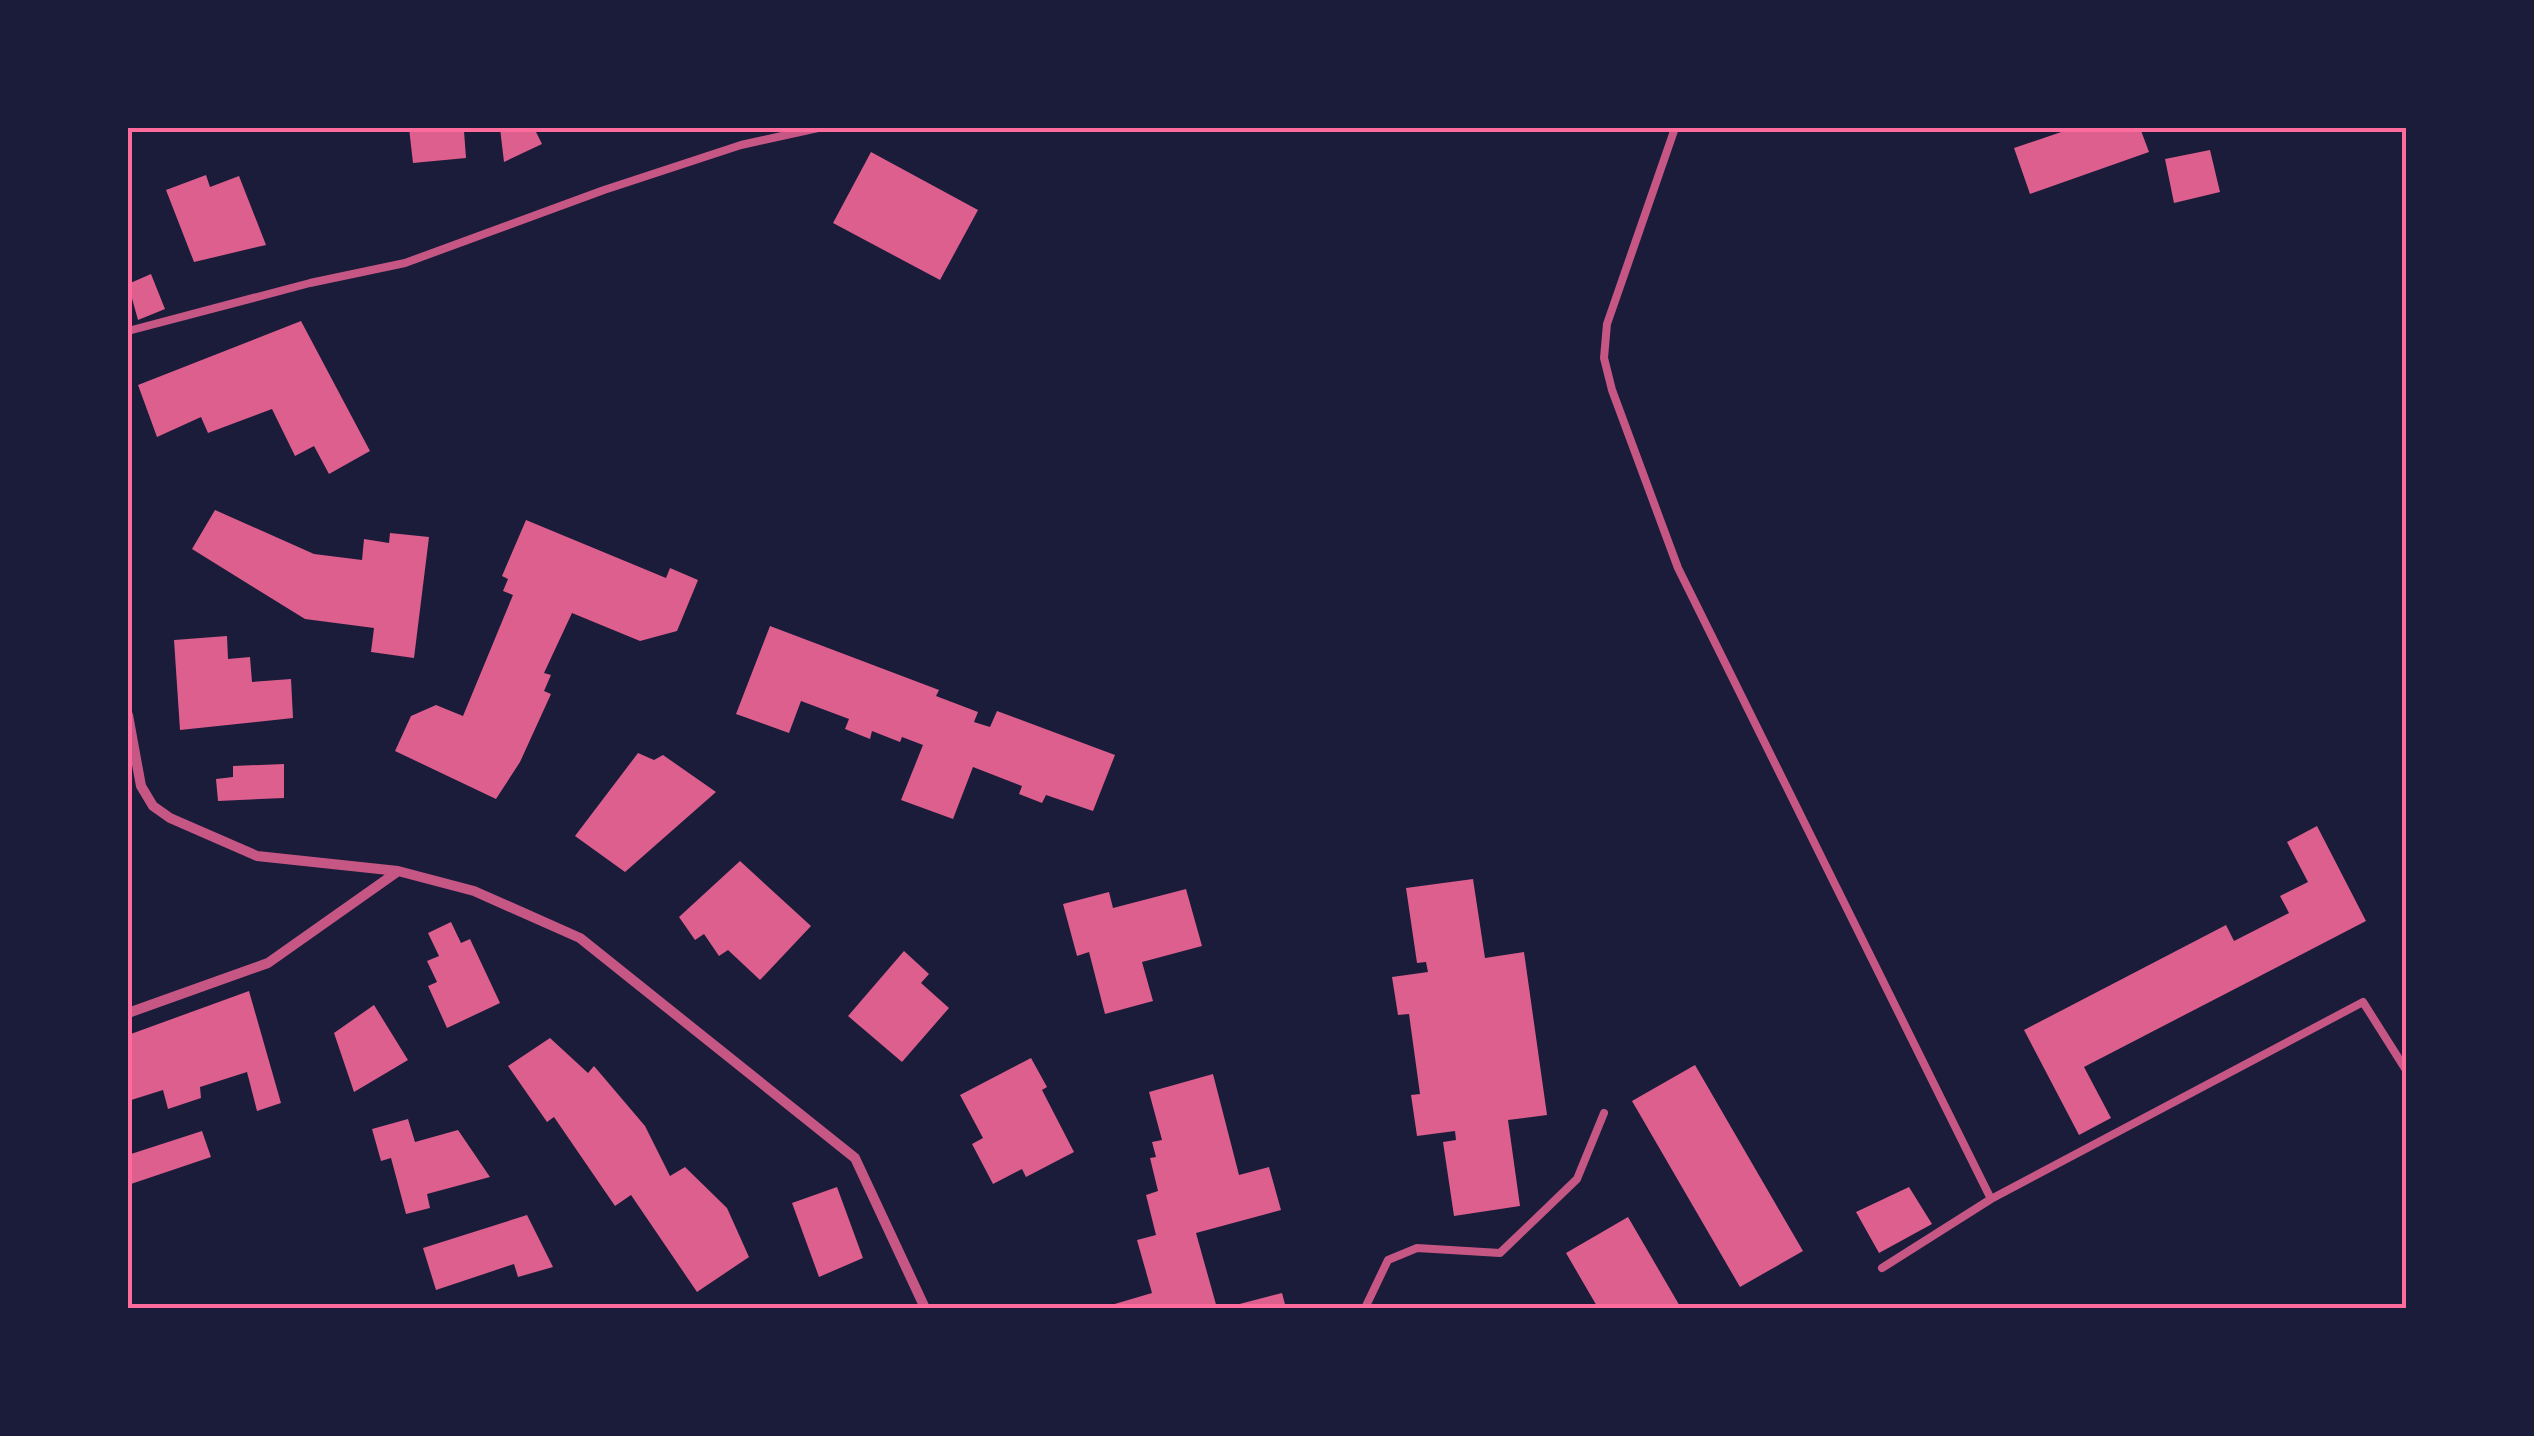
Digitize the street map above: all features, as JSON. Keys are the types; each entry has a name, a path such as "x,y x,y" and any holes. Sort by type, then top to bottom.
{"street":[{"path":"128,715 141,786 153,806 170,818 256,856 398,871 474,891 580,938 856,1158 925,1308"},
{"path":"128,1013 268,963 398,871"}],"lane":[{"path":"128,332 310,283 405,263 672,167 741,145 818,128"},
{"path":"1675,128 1606,324 1604,358 1612,390 1678,568 1991,1199"},
{"path":"1882,1268 1991,1199 2364,1002 2406,1070"},
{"path":"1365,1308 1388,1260 1417,1248 1500,1253 1577,1179 1604,1113"}],"building":[{"path":"409,128 474,130 464,131 466,158 413,163"},
{"path":"500,128 534,128 542,144 504,162"},
{"path":"2073,128 2140,128 2149,152 2030,194 2014,148"},
{"path":"2210,150 2220,192 2174,203 2165,159"},
{"path":"871,152 978,210 940,280 833,223"},
{"path":"206,175 210,187 239,176 266,245 194,262 166,190"},
{"path":"151,274 165,309 138,320 128,284"},
{"path":"301,321 370,451 329,474 314,446 295,456 272,409 208,433 201,417 157,437 138,385"},
{"path":"215,510 314,554 362,560 364,539 389,543 390,533 429,537 414,658 371,652 374,628 305,619 192,549"},
{"path":"526,520 666,578 670,568 698,580 677,631 640,641 572,613 544,673 551,675 544,691 551,694 520,762 496,799 395,751 411,716 436,705 463,716 513,595 503,591 508,579 502,576"},
{"path":"770,626 939,690 936,696 978,712 974,722 990,727 997,711 1115,755 1093,811 1046,795 1042,803 1019,794 1022,786 973,767 953,819 901,800 923,745 902,737 900,742 872,731 870,739 845,729 849,719 801,701 789,733 736,714"},
{"path":"227,636 228,659 250,657 252,682 291,679 293,718 180,730 174,640"},
{"path":"638,753 654,760 663,755 716,792 625,872 575,836"},
{"path":"284,764 284,798 218,801 216,779 233,777 233,766"},
{"path":"2317,826 2366,921 2084,1067 2111,1118 2079,1135 2024,1030 2226,925 2234,941 2289,913 2280,896 2308,882 2287,842"},
{"path":"740,861 811,926 760,980 728,950 719,956 704,934 695,940 679,917"},
{"path":"1473,879 1485,958 1524,952 1547,1115 1508,1120 1520,1206 1454,1216 1443,1142 1456,1140 1455,1131 1417,1136 1411,1095 1420,1094 1409,1014 1398,1015 1392,977 1428,972 1426,962 1417,963 1406,888"},
{"path":"1186,889 1202,946 1142,962 1153,1001 1105,1014 1089,952 1077,956 1063,904 1109,892 1113,908"},
{"path":"451,922 461,943 470,939 500,1003 447,1028 428,986 437,982 427,961 439,956 428,933"},
{"path":"904,951 929,974 921,983 949,1008 902,1062 848,1016"},
{"path":"249,991 281,1103 257,1111 247,1072 200,1087 201,1098 168,1109 163,1090 128,1101 128,1035"},
{"path":"374,1005 408,1060 354,1092 334,1033"},
{"path":"550,1038 588,1073 594,1066 645,1126 670,1176 685,1167 727,1208 749,1257 697,1292 631,1195 615,1206 554,1117 547,1122 508,1066"},
{"path":"1031,1058 1047,1087 1042,1090 1074,1152 1026,1177 1022,1169 993,1184 972,1144 983,1138 960,1095"},
{"path":"1695,1065 1803,1251 1740,1287 1632,1101"},
{"path":"1213,1074 1239,1175 1269,1167 1281,1210 1196,1233 1217,1308 1101,1308 1152,1293 1137,1240 1156,1235 1146,1195 1158,1191 1150,1158 1156,1157 1152,1142 1162,1140 1149,1092"},
{"path":"408,1119 415,1142 458,1130 490,1177 427,1194 430,1208 406,1214 391,1158 381,1161 372,1129"},
{"path":"202,1131 211,1157 128,1185 128,1155"},
{"path":"837,1187 863,1258 819,1277 792,1203"},
{"path":"1909,1187 1932,1224 1879,1253 1856,1212"},
{"path":"527,1215 553,1267 518,1277 514,1264 436,1290 423,1248"},
{"path":"1628,1217 1681,1308 1598,1308 1566,1253"},
{"path":"1282,1293 1286,1308 1228,1308 1228,1307"}]}
